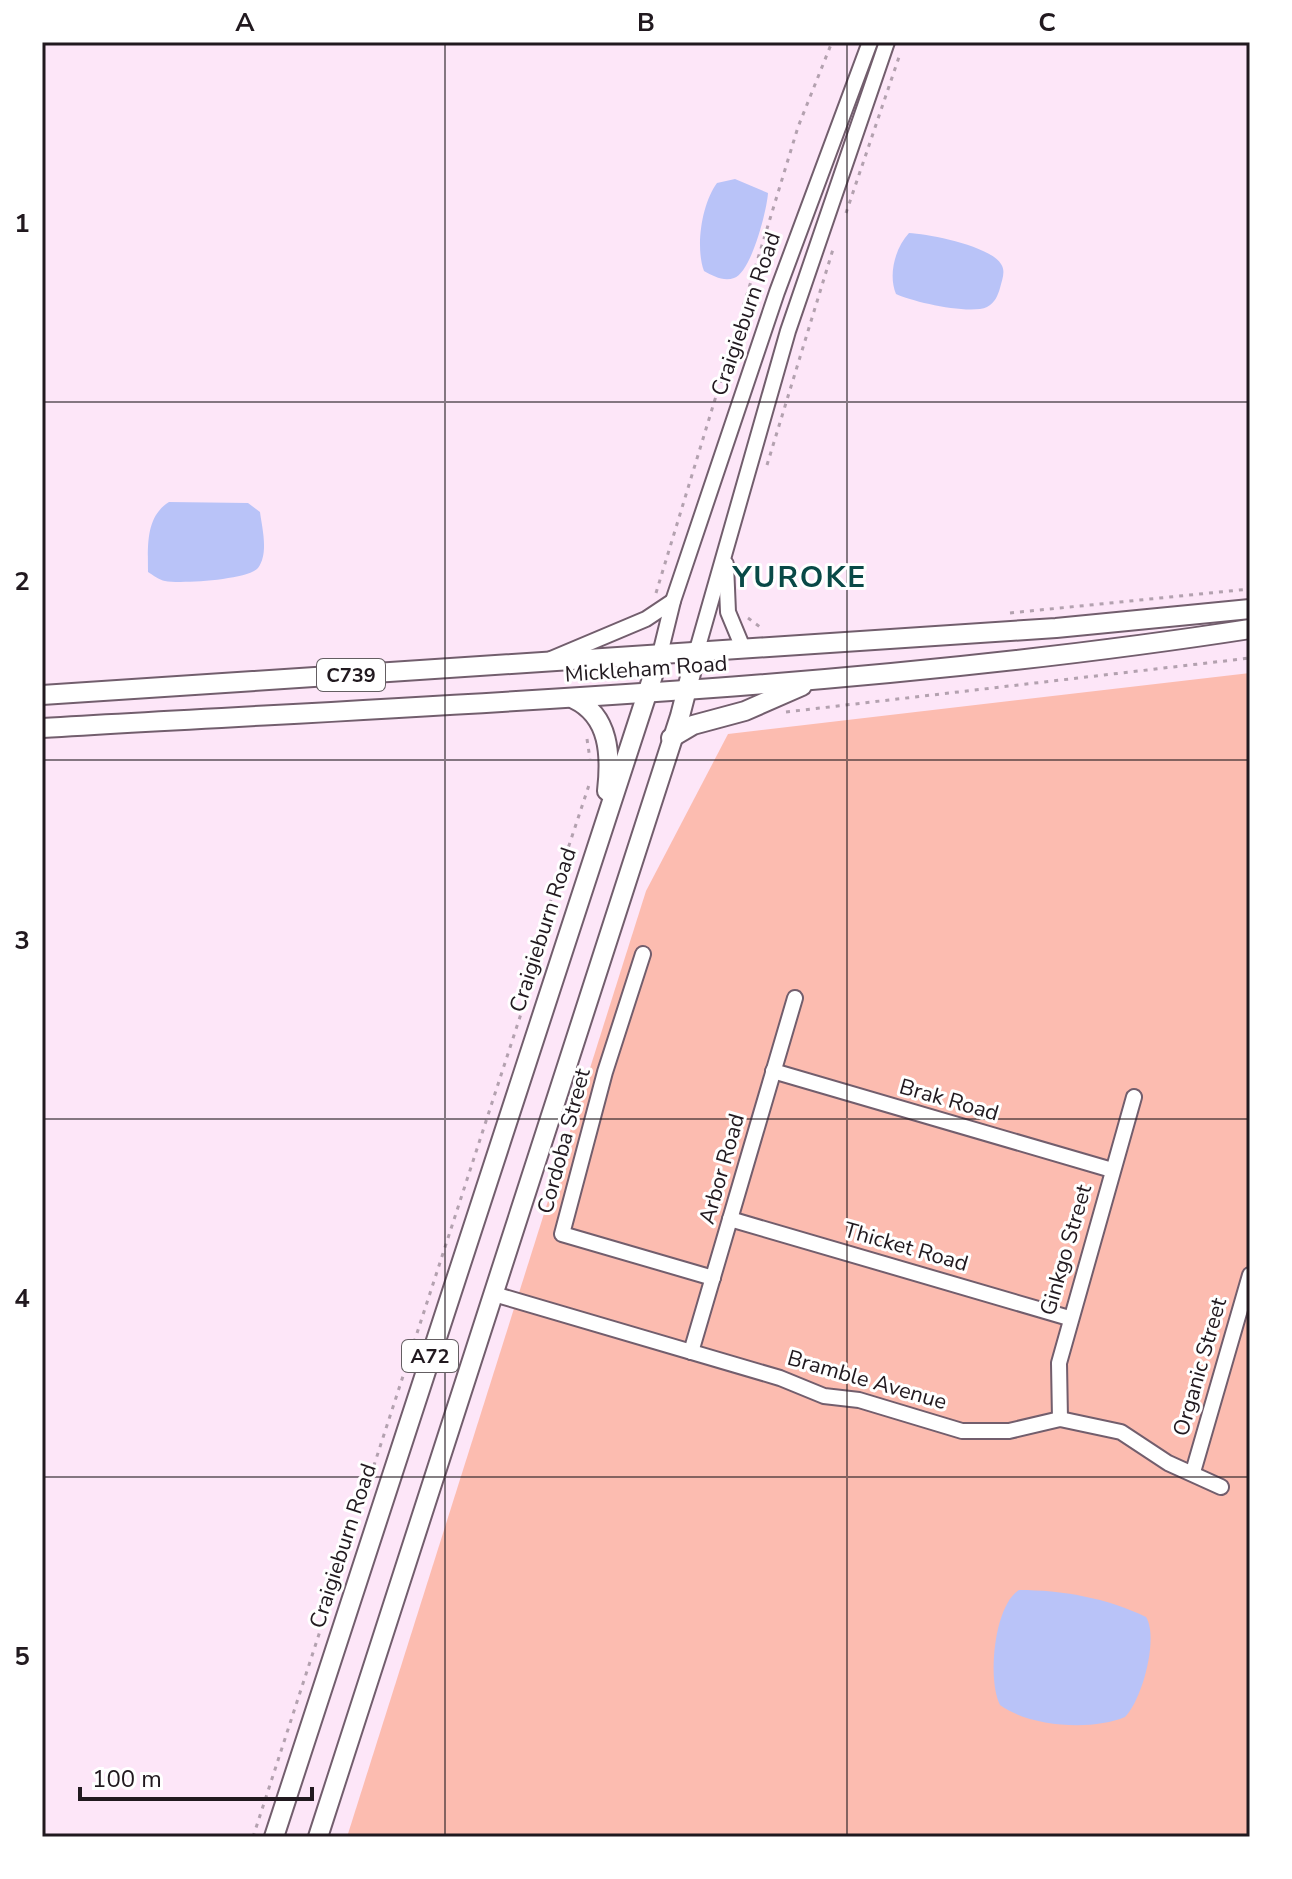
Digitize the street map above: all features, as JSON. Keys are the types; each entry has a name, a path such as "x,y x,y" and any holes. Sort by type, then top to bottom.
{"main road":[{"name":"Mickleham Road","path":"42,695 1056,628 1250,609"},
{"name":"Mickleham Road","path":"42,728 686,691 942,669 1250,629"},
{"name":"Craigieburn Road","path":"318,1837 494,1294 697,650"},
{"name":"Craigieburn Road","path":"274,1837 660,654"},
{"path":"671,738 693,725 745,711 815,680"},
{"path":"574,698 595,711 609,754 604,822"}],"street":[{"name":"Craigieburn Road","path":"660,654 673,601 777,292 834,142 878,43"},
{"name":"Craigieburn Road","path":"697,650 788,331 878,43"},
{"path":"726,547 726,598 743,648"},
{"path":"543,662 646,619 673,601"},
{"name":"Cordoba Street","path":"643,954 605,1072 562,1234 713,1278"},
{"name":"Arbor Road","path":"691,1352 795,998"},
{"name":"Brak Road","path":"773,1071 1112,1170"},
{"name":"Ginkgo Street","path":"1060,1419 1059,1363 1069,1318 1134,1097"},
{"name":"Thicket Road","path":"730,1219 1069,1318"},
{"name":"Organic Street","path":"1193,1472 1250,1275"},
{"name":"Bramble Avenue","path":"494,1294 780,1378 824,1396 859,1400 962,1431 1009,1431 1060,1419 1121,1432 1168,1463 1221,1487"}],"path":[{"path":"650,602 661,580 798,127 832,42"},
{"path":"845,215 903,45"},
{"path":"767,464 835,242"},
{"path":"1003,613 1250,589"},
{"path":"731,620 744,611 749,620 768,632"},
{"path":"773,715 823,706 1250,658"},
{"path":"253,1837 531,983 536,945 592,773 586,730 601,724"}],"shaded area":[{"path":"1250,673 1250,1837 347,1837 646,891 728,734"}],"water":[{"path":"735,179 768,193 752,253 740,274 726,279 704,271 700,238 707,202 717,183"},
{"path":"909,233 958,242 995,258 1001,264 1003,273 994,301 979,309 955,309 896,294 894,262"},
{"path":"169,502 248,503 260,512 262,525 264,548 258,568 241,576 184,582 163,580 148,572 148,543 152,524 161,508"},
{"path":"1019,1590 1084,1596 1146,1617 1151,1639 1147,1668 1137,1697 1125,1717 1096,1724 1061,1724 1028,1718 1000,1705 994,1679 995,1644 1004,1611 1010,1598"}],"district":[{"name":"YUROKE","path":"800,577"}]}
